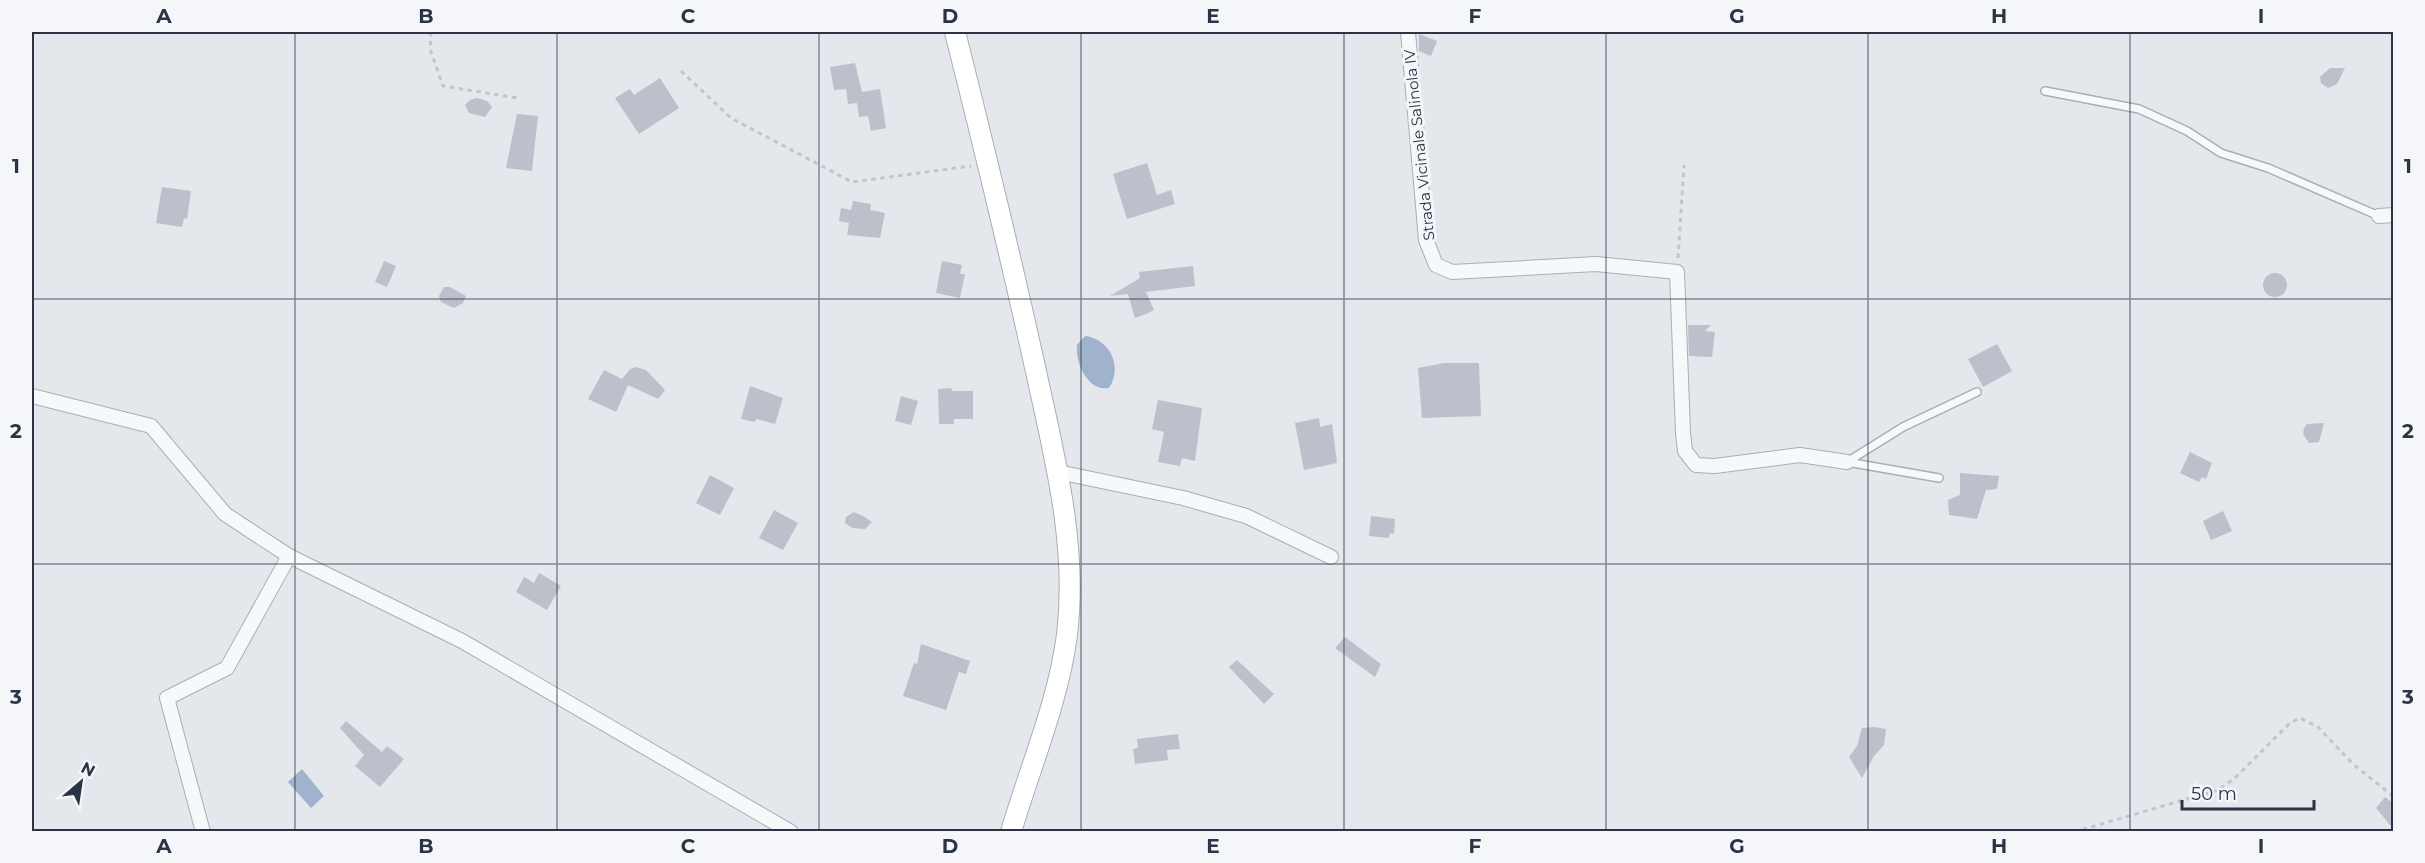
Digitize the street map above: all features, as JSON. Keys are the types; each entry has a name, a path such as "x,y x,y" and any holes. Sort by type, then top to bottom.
{"main road":[{"path":"955,32 988,164 1058,472 1066,517 1069,564 1067,634 1058,686 1011,831"}],"street":[{"name":"Strada Vicinale Salinola IV","path":"1408,32 1426,240 1436,265 1452,272 1596,264 1677,272"},
{"path":"2379,216 2394,215"},
{"path":"1677,272 1683,433 1685,451 1696,465 1714,466 1800,455 1847,462"},
{"path":"32,396 151,426 225,514 289,556 462,641 790,831"},
{"path":"1058,472 1183,498 1246,516 1331,557"},
{"path":"203,831 167,698 227,668 289,556"}],"lane":[{"path":"2045,91 2139,109 2187,131 2221,153 2268,168 2379,216"},
{"path":"1847,462 1903,427 1977,392"},
{"path":"1847,462 1939,478"}],"path":[{"path":"431,32 430,49 443,86 518,98"},
{"path":"681,71 731,118 852,182 988,164"},
{"path":"1677,272 1684,165"},
{"path":"2074,831 2218,790 2235,778 2290,723 2300,718 2318,727 2353,764 2394,797"}],"water":[{"path":"1085,336 1101,342 1112,355 1115,371 1109,388 1095,386 1084,375 1078,360 1077,345"},
{"path":"302,769 324,796 311,808 288,782"}],"building":[{"path":"1419,34 1437,41 1431,56 1419,51"},
{"path":"855,63 862,92 880,89 886,128 871,131 868,116 859,117 857,103 848,104 846,89 834,90 830,67"},
{"path":"2330,68 2345,68 2337,84 2328,88 2321,83 2320,77"},
{"path":"660,78 679,108 639,134 615,98 630,89 634,95"},
{"path":"477,98 487,101 492,107 485,117 469,113 465,105"},
{"path":"517,114 538,116 532,171 506,168"},
{"path":"1147,163 1157,195 1171,190 1175,204 1127,219 1113,174"},
{"path":"162,187 191,191 187,219 184,218 182,227 156,223"},
{"path":"853,201 871,204 870,210 885,213 880,238 847,235 849,223 839,221 841,208 851,210"},
{"path":"384,261 396,266 387,287 375,282"},
{"path":"942,261 962,265 960,274 965,274 960,298 936,293"},
{"path":"1193,266 1195,286 1146,292 1154,310 1135,318 1128,294 1110,296 1140,278 1139,272"},
{"path":"2275,273 2284,276 2287,285 2284,294 2275,297 2266,294 2263,285 2266,276"},
{"path":"444,287 450,287 466,296 463,303 454,308 441,302 439,296"},
{"path":"1688,325 1711,325 1705,331 1715,332 1712,357 1689,356"},
{"path":"1997,344 2012,371 1983,387 1968,359"},
{"path":"1444,363 1479,363 1481,416 1422,418 1418,368"},
{"path":"636,367 646,370 665,390 658,399 628,385 616,412 588,399 604,370 622,379 630,369"},
{"path":"750,386 783,398 775,424 756,419 755,422 741,419"},
{"path":"951,388 952,391 973,391 973,419 954,419 954,424 939,424 938,389"},
{"path":"901,396 918,401 911,425 895,421"},
{"path":"1158,400 1202,408 1195,461 1182,458 1180,466 1158,462 1164,432 1152,429"},
{"path":"1319,418 1320,427 1332,424 1337,463 1304,470 1295,423"},
{"path":"2324,423 2319,442 2309,443 2303,434 2307,424"},
{"path":"2190,452 2212,463 2206,479 2202,477 2199,482 2180,473"},
{"path":"1960,473 1999,476 1997,489 1986,490 1977,519 1949,515 1948,500 1960,495"},
{"path":"710,475 734,488 720,515 696,503"},
{"path":"774,510 798,523 783,550 759,538"},
{"path":"2223,511 2232,531 2211,540 2203,521"},
{"path":"854,512 872,522 865,529 852,528 845,523 846,517"},
{"path":"1371,516 1395,519 1394,534 1390,533 1389,538 1369,536"},
{"path":"539,573 561,586 547,610 516,592 524,577 534,583"},
{"path":"1345,637 1381,664 1375,677 1335,648"},
{"path":"921,644 970,661 966,674 959,672 946,710 903,696 914,663 917,664"},
{"path":"1237,660 1274,694 1264,704 1229,667"},
{"path":"346,721 382,752 387,746 404,759 380,787 355,766 364,755 340,728"},
{"path":"1862,728 1886,729 1884,745 1874,756 1862,778 1849,757 1857,746"},
{"path":"1178,734 1180,749 1167,750 1168,760 1135,764 1133,749 1138,748 1137,739"},
{"path":"2385,797 2394,804 2394,830 2376,808"}]}
